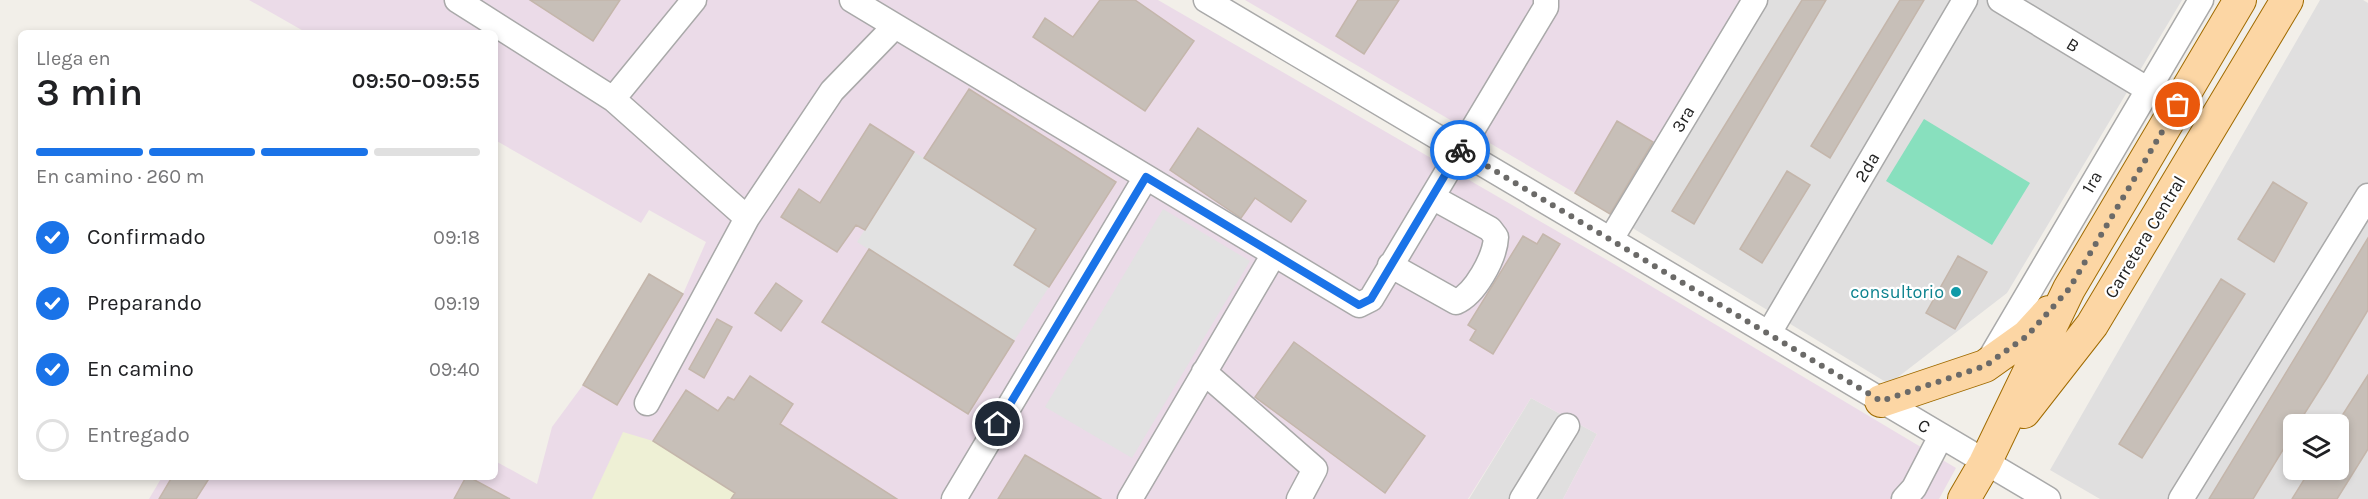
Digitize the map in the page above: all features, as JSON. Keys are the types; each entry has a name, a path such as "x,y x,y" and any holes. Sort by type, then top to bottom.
{"main road":[{"name":"Carretera Central","path":"1964,499 1985,463 2069,289 2240,0"},
{"name":"Carretera Central","path":"1985,463 2092,324 2287,0"},
{"path":"1881,401 1985,366 2027,336 2069,289"}],"street":[{"path":"457,0 613,99 747,218"},
{"path":"613,99 694,0"},
{"path":"852,0 1359,305 1371,299 1546,7 1546,0"},
{"name":"C","path":"1206,0 1461,149 2048,499"},
{"name":"3ra","path":"1611,239 1755,0"},
{"name":"2da","path":"1769,333 1965,0"},
{"name":"B","path":"2000,0 2146,89"},
{"name":"1ra","path":"1985,366 2146,89 2201,0"},
{"path":"647,403 747,218 832,91 895,26"},
{"path":"954,499 1146,177"},
{"path":"2181,499 2368,196"},
{"path":"1390,265 1456,302 1470,294 1496,247 1496,237 1490,229 1432,197"},
{"path":"1130,499 1274,254"},
{"path":"1204,372 1315,469 1299,499"},
{"path":"1522,499 1567,426"},
{"path":"1904,499 1914,488 1941,436"}],"shaded area":[{"path":"249,0 1158,0 1614,264 1956,468 1939,499 1563,499 1597,434 1531,398 1468,499 149,499 160,480 498,480 498,463 537,484 552,427 583,385 649,274 683,294 706,242 649,210 641,223 498,142 498,30 302,30"},
{"path":"1245,0 1743,0 1655,143 1617,121 1575,193"},
{"path":"1743,0 2182,0 2007,293 1889,384 1575,193 1617,121 1655,143"},
{"path":"2320,0 2363,0 2368,3 2368,499 2100,499 2050,470"},
{"path":"914,152 1036,229 1014,265 1049,287 1014,341 857,242"},
{"path":"1163,209 1250,261 1132,458 1045,407"},
{"path":"1531,398 1597,434 1563,499 1469,499"}],"green space":[{"path":"1924,119 2030,183 1992,245 1886,181"},
{"path":"623,432 653,441 735,493 731,499 592,499"}],"building":[{"path":"530,0 620,0 593,41"},
{"path":"1100,0 1135,0 1194,41 1145,111 1033,37 1045,18 1073,37"},
{"path":"1358,0 1399,0 1364,54 1336,36"},
{"path":"1802,0 1826,0 1694,224 1672,211"},
{"path":"1900,0 1924,0 1830,158 1811,146"},
{"path":"969,89 1116,182 1049,287 1014,265 1036,229 924,158"},
{"path":"1617,121 1653,142 1610,214 1575,193"},
{"path":"870,124 914,152 865,230 856,225 837,252 781,217 799,189 820,203"},
{"path":"1198,128 1306,201 1291,222 1255,198 1241,218 1170,170"},
{"path":"1787,171 1810,185 1762,263 1740,249"},
{"path":"2273,182 2307,203 2274,262 2238,239"},
{"path":"1543,234 1560,244 1493,354 1470,340 1476,330 1468,325 1523,236 1537,244"},
{"path":"2368,238 2368,310 2327,378 2304,414 2283,414 2283,450 2253,499 2209,499"},
{"path":"869,249 1014,341 968,414 822,322"},
{"name":"consultorio","path":"1958,256 1987,272 1955,329 1926,313"},
{"path":"649,274 683,294 617,405 583,385"},
{"path":"2221,279 2245,294 2142,458 2119,444"},
{"path":"776,283 802,301 781,331 755,313"},
{"path":"717,319 732,327 704,378 689,369"},
{"path":"1294,342 1425,436 1385,493 1255,397"},
{"path":"2368,375 2368,449 2349,480 2349,414 2343,414"},
{"path":"750,376 793,404 780,424 897,499 731,499 735,493 653,441 686,390 718,411 728,397 734,400"},
{"path":"1025,455 1101,499 998,499"},
{"path":"170,480 208,480 196,499 159,499"},
{"path":"464,480 475,480 510,499 454,499"},
{"path":"2304,480 2349,480 2337,499 2292,499"}],"way so far":[{"path":"1460,150 1881,401 1985,366 2027,336 2069,289 2178,105"}],"place":[{"name":"consultorio","path":"1956,292"}],"route":[{"path":"998,424 1146,177 1359,305 1371,299 1460,150"}]}
